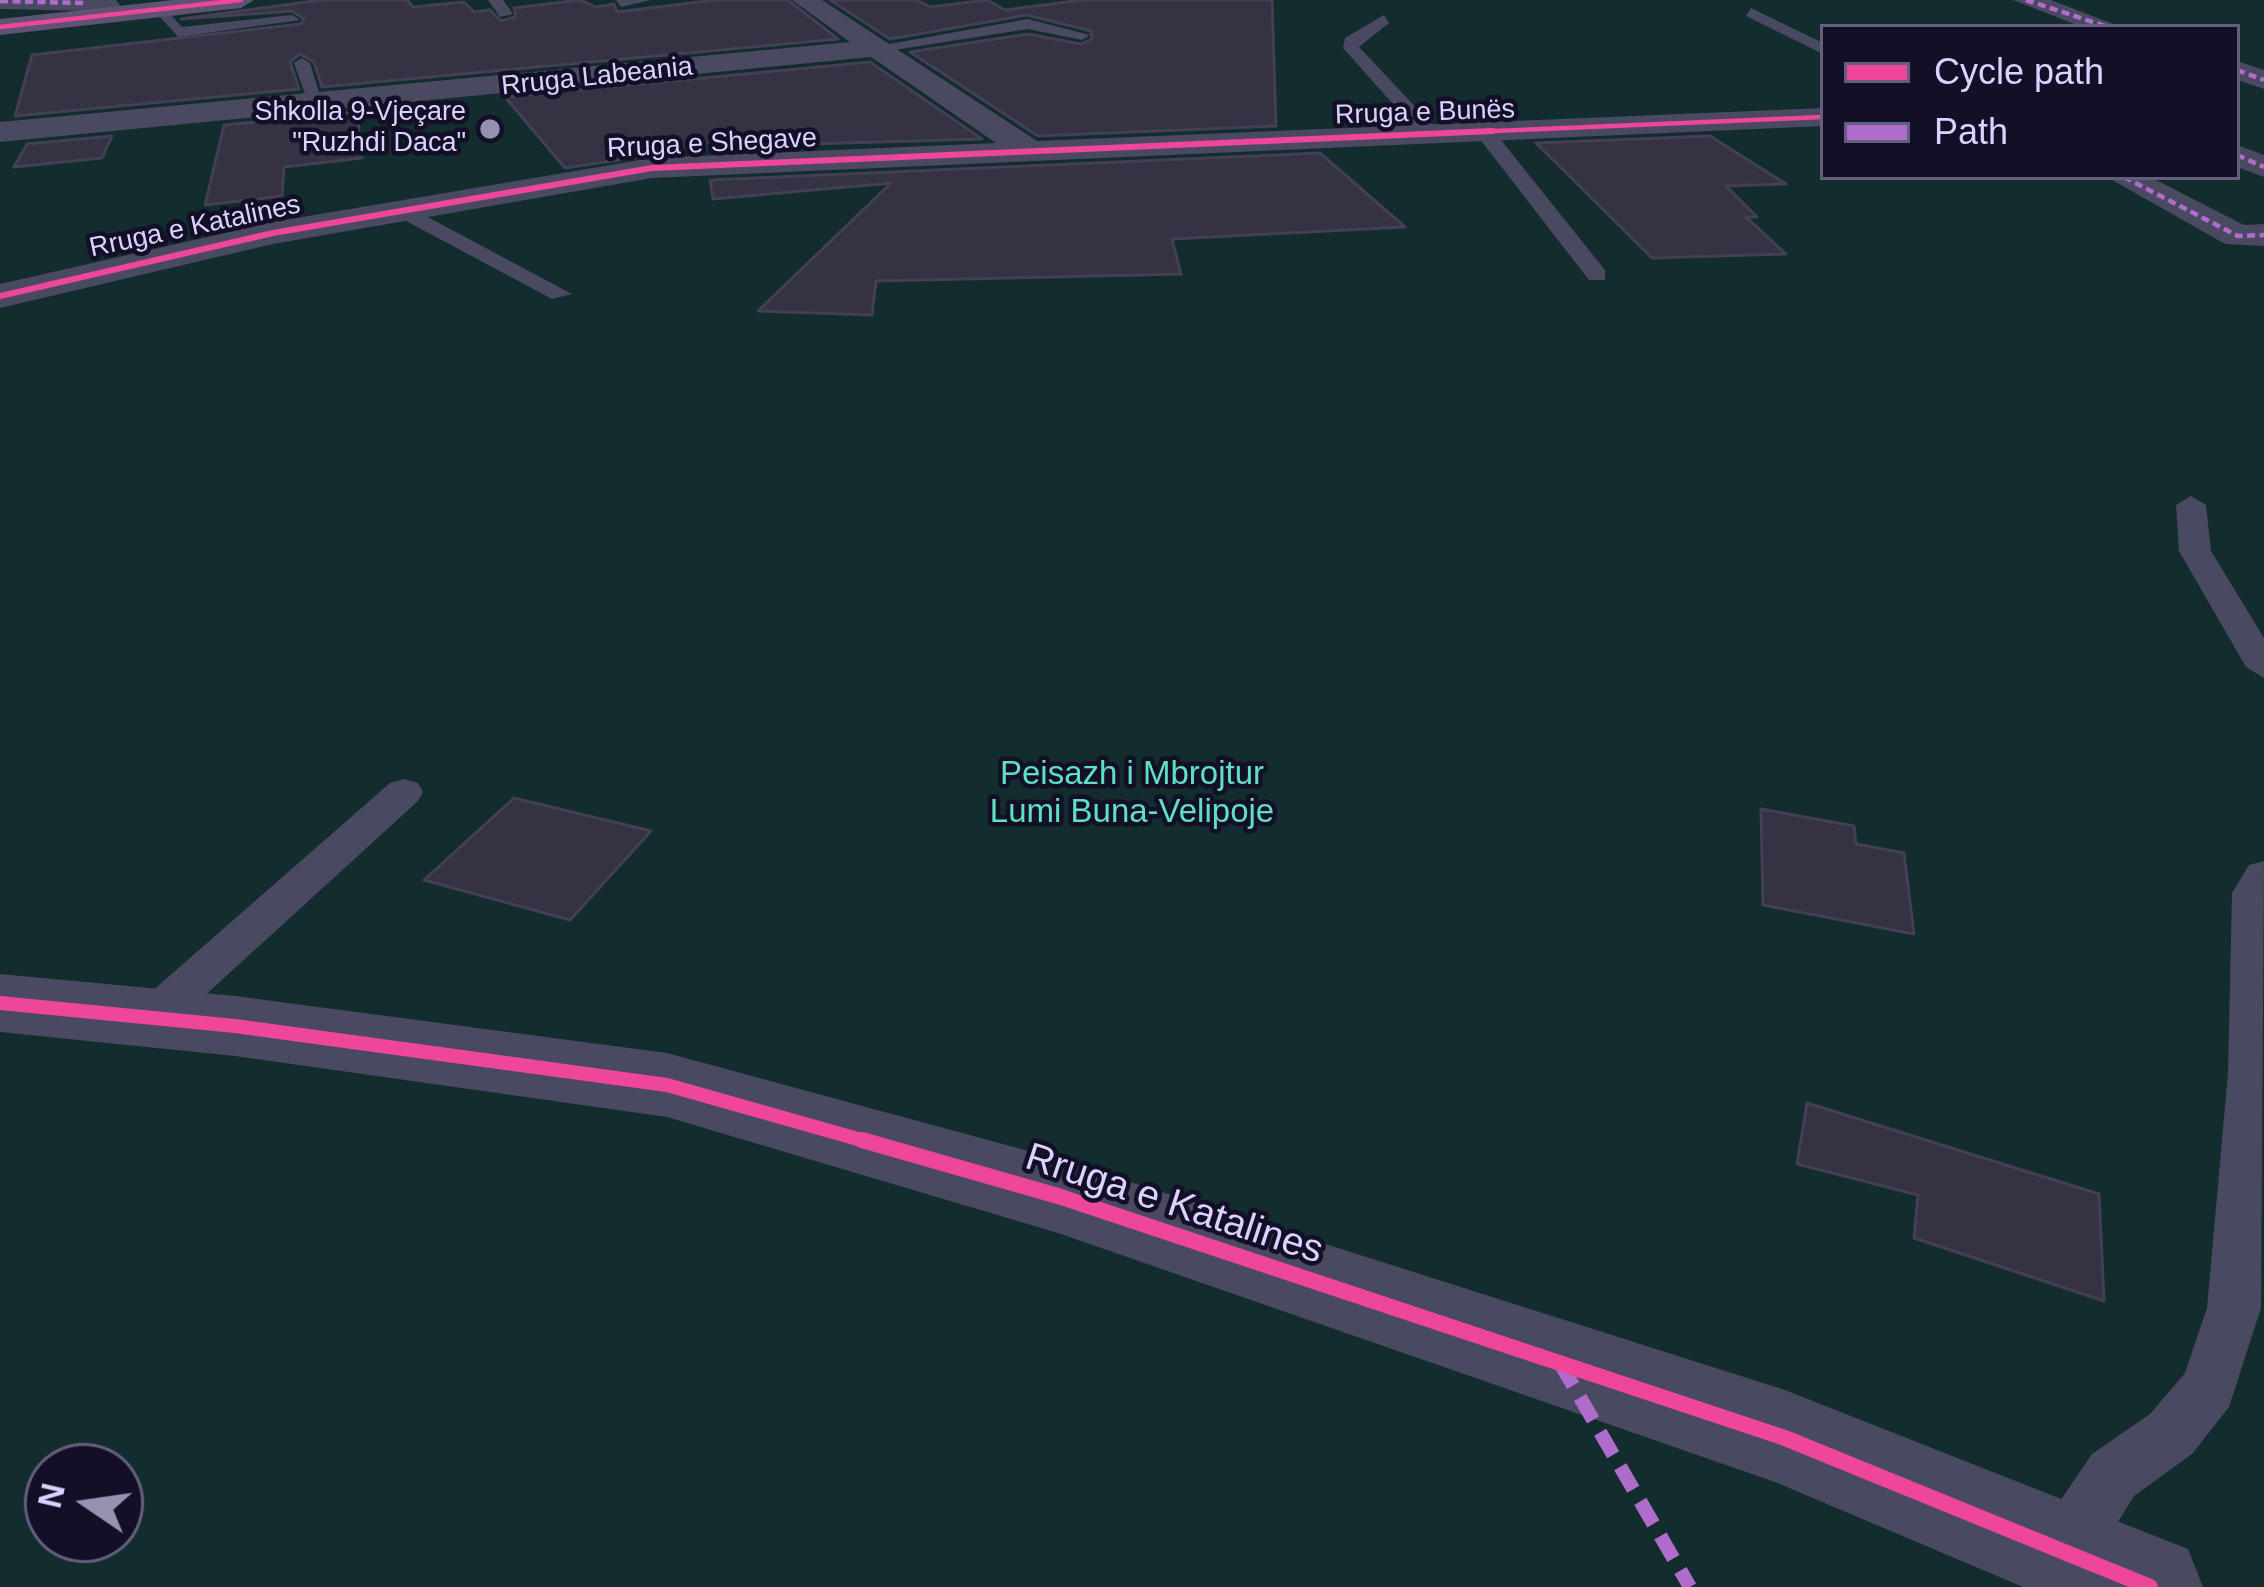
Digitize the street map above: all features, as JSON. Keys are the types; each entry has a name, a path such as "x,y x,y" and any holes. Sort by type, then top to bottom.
{"main road":[{"path":"0,28 242,0"}],"street":[{"path":"805,0 1029,151"},
{"path":"2026,0 2099,24"},
{"path":"0,1 95,3 110,6 114,14"},
{"name":"Rruga Labeania","path":"0,132 875,48"},
{"name":"Rruga e Bunës","path":"1029,151 1820,117"},
{"name":"Rruga e Shegave","path":"400,210 652,168 1029,151"},
{"path":"2130,180 2238,236 2264,235"},
{"name":"Rruga e Katalines","path":"0,296 273,233 400,210"},
{"name":"Rruga e Katalines","path":"0,1003 152,1018 667,1085 1058,1196 1786,1438 2117,1573"}],"lane":[{"path":"621,4 644,0"},
{"path":"161,9 178,32 292,20"},
{"path":"1751,13 1820,48"},
{"name":"Rruga e Bunës","path":"1384,20 1351,41 1352,48 1432,137"},
{"path":"875,48 1028,23 1082,35"},
{"path":"302,63 318,105"},
{"name":"Rruga e Bunës","path":"1486,134 1597,275"},
{"path":"400,210 560,294"},
{"path":"2191,506 2195,551 2264,667"},
{"path":"152,1018 404,792"},
{"path":"2117,1573 2082,1522 2113,1475 2171,1434 2209,1388 2234,1307 2252,1073 2253,893 2264,875"}],"green space":[{"name":"Peisazh i Mbrojtur Lumi Buna-Velipoje","path":"0,0 2264,0 2264,1587 0,1587"}],"building":[{"path":"321,0 407,0 413,7 464,2 474,12 490,10 501,21 516,17 514,8 580,0 596,7 614,4 617,12 715,0 788,0 838,39 322,87 314,62 300,54 290,62 299,89 15,116 32,55 301,24 304,19 292,11 181,19"},
{"path":"830,0 916,0 931,7 987,0 1005,10 1082,0 1272,0 1276,126 1038,136 910,52 1028,34 1081,44 1092,39 1091,31 1027,15 890,39"},
{"path":"870,62 982,139 705,147 565,168 505,97"},
{"path":"357,112 362,158 284,167 282,196 205,205 224,125"},
{"path":"112,136 102,158 14,167 27,144"},
{"path":"1710,136 1786,184 1726,186 1757,217 1746,217 1786,254 1652,258 1536,143"},
{"path":"1320,153 1405,227 1172,239 1181,274 876,281 872,315 758,311 891,183 713,199 710,180"},
{"path":"514,798 651,831 570,920 424,880"},
{"path":"1761,809 1854,826 1856,844 1904,853 1914,934 1763,905"},
{"path":"1807,1103 2099,1194 2104,1301 1914,1238 1918,1195 1797,1164"}],"marked path":[{"path":"2026,0 2099,24"},
{"path":"0,1 84,3"},
{"path":"2240,71 2264,80"},
{"path":"2240,156 2264,167"},
{"path":"2130,180 2238,236 2264,235"},
{"path":"1560,1363 1690,1587"}],"cycle path":[{"path":"0,27 241,0"},
{"path":"0,296 273,233 652,168 1820,117"},
{"path":"0,1003 235,1026 667,1085 1058,1196 1785,1438 2150,1587"}],"place":[{"name":"Shkolla 9-Vjeçare \"Ruzhdi Daca\"","path":"490,129"}]}
